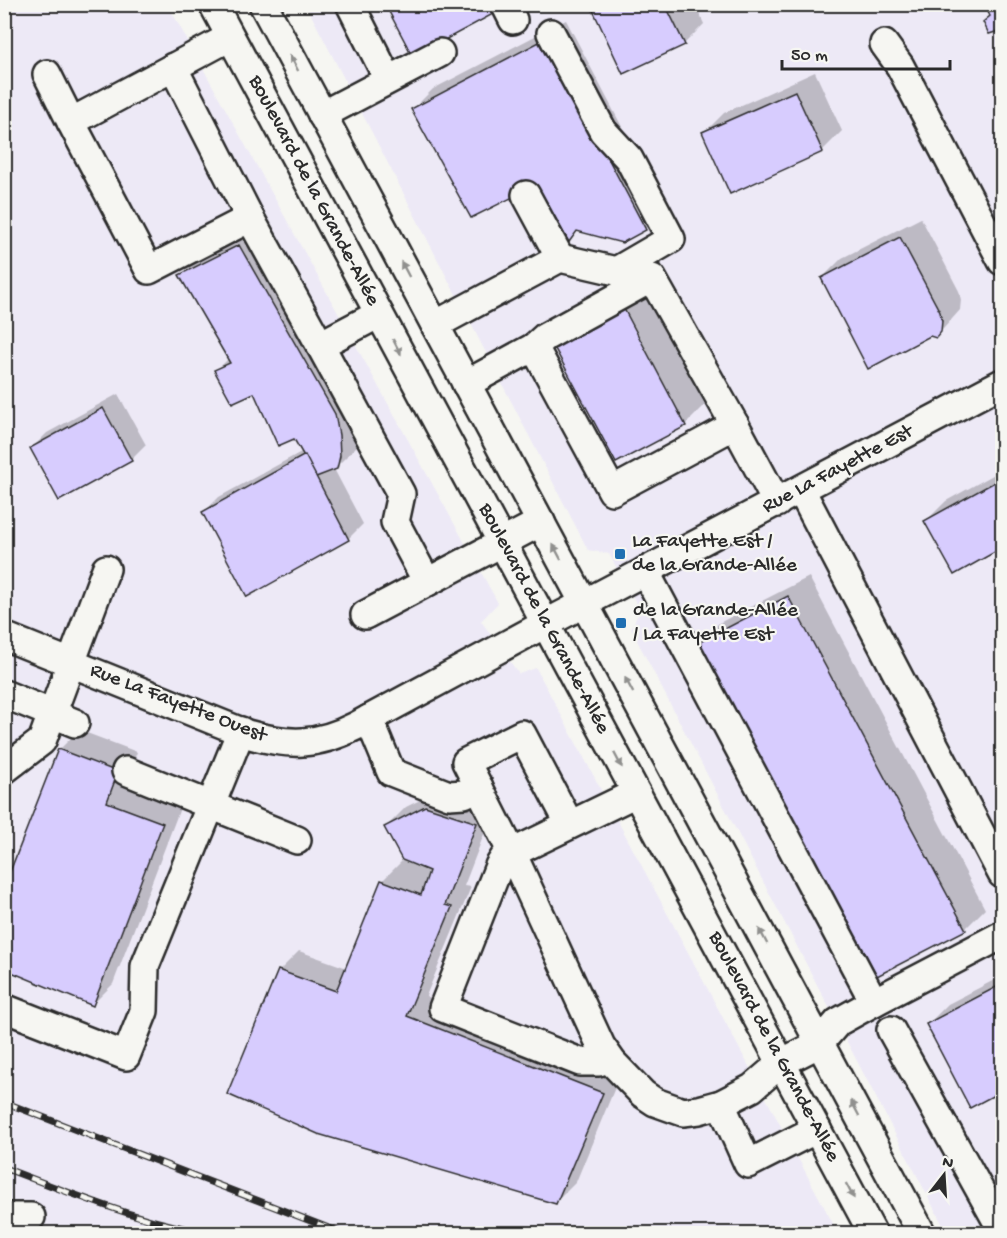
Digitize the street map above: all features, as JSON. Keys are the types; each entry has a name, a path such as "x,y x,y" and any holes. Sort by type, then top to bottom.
{"street":[{"name":"Boulevard de la Grande-Allée","path":"213,4 873,1233"},
{"name":"Boulevard de la Grande-Allée","path":"263,4 922,1233"},
{"path":"350,4 388,80"},
{"path":"435,325 560,258 616,271 671,239 630,159 603,132 551,33"},
{"path":"71,122 230,37"},
{"path":"884,44 900,66 1002,261"},
{"path":"322,115 440,52"},
{"path":"173,67 250,218 401,494 395,522 427,582"},
{"path":"47,74 149,270 250,218"},
{"path":"526,195 560,258"},
{"path":"466,384 652,278 777,502"},
{"path":"320,345 379,314"},
{"path":"534,347 612,491 735,425"},
{"name":"Rue La Fayette Est","path":"545,624 1002,383"},
{"path":"801,490 1002,874"},
{"path":"366,615 541,522"},
{"path":"4,770 42,741 64,718 70,663 106,569"},
{"path":"645,571 874,1002"},
{"name":"Rue La Fayette Ouest","path":"4,636 266,740 310,742 341,733 369,719 545,624"},
{"path":"4,694 64,718"},
{"path":"369,719 392,772 449,795 464,794 479,787"},
{"path":"4,1008 126,1056 144,1011 145,966 241,731"},
{"path":"570,825 522,734 466,762 512,853 592,1031 609,1058 643,1094 669,1108 683,1112 721,1104 752,1088 781,1063 820,1043 838,1022 1002,934"},
{"path":"126,771 297,840"},
{"path":"609,1058 599,1062 580,1062 443,1008 504,858 636,793"},
{"path":"891,1030 1002,1230"},
{"path":"721,1104 748,1164 817,1129"},
{"path":"4,1217 31,1217"}],"shaded area":[{"path":"5,5 168,5 498,603 481,621 519,674 536,668 838,1233 5,1234"},
{"path":"306,5 1002,5 1002,1233 947,1233 631,629 640,610 609,554 588,550"}],"building":[{"path":"385,4 487,4 493,14 413,57"},
{"path":"590,4 679,4 668,10 685,45 623,74"},
{"path":"984,4 1002,4 1002,30 989,34 983,22 990,16"},
{"path":"545,39 646,230 622,243 577,231 569,242 537,185 471,218 411,109"},
{"path":"795,91 823,152 730,194 702,132"},
{"path":"900,237 940,312 941,332 936,338 930,336 868,369 821,278"},
{"path":"239,245 335,414 340,456 337,469 316,477 294,439 278,446 254,393 232,403 214,370 230,363 179,275"},
{"path":"622,305 686,426 616,463 552,343"},
{"path":"103,408 132,461 59,501 30,448"},
{"path":"305,455 349,540 247,597 202,512"},
{"path":"1002,478 1002,548 954,575 924,521"},
{"path":"788,596 966,930 877,976 698,643"},
{"path":"58,749 118,772 107,802 163,823 93,1006 4,969 4,887"},
{"path":"425,806 477,823 445,905 452,907 407,1016 603,1093 556,1204 318,1134 227,1094 278,970 336,991 381,880 421,895 429,871 402,860 384,827"},
{"path":"1002,984 1002,1091 970,1108 926,1024"}],"railway":[{"path":"4,1102 344,1234"},
{"path":"4,1168 136,1216 218,1234"}],"place":[{"name":"La Fayette Est / de la Grande-Allée","path":"620,554"},
{"name":"de la Grande-Allée / La Fayette Est","path":"621,623"}]}
